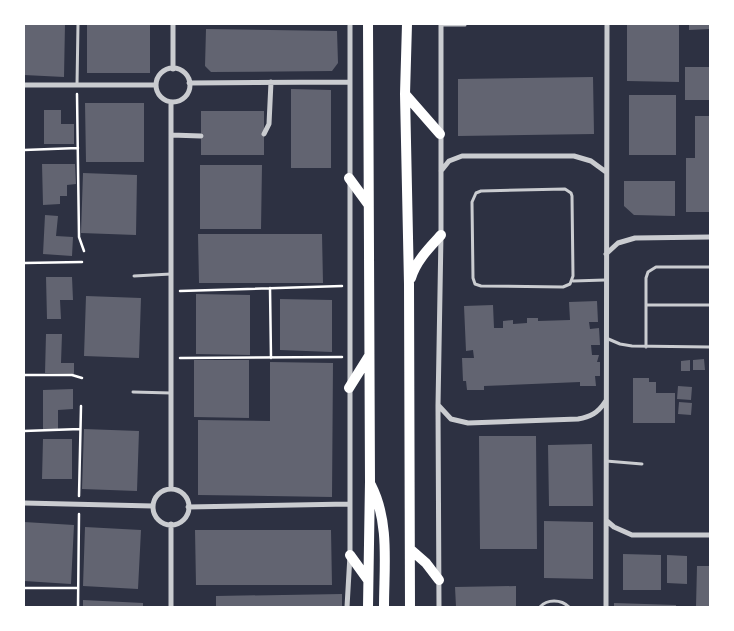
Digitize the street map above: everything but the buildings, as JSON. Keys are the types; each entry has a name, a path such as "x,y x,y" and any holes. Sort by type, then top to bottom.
{"main road":[{"path":"368,24 370,355 368,607"},
{"path":"407,24 405,94 409,284 410,607"},
{"path":"405,94 440,134"},
{"path":"349,178 368,204"},
{"path":"409,284 414,269 441,235"},
{"path":"349,388 370,355"},
{"path":"370,482 380,504 382,516 384,607"},
{"path":"410,549 426,563 440,580"},
{"path":"350,555 368,580"}],"street":[{"path":"173,24 173,68"},
{"path":"348,607 350,555 350,24"},
{"path":"606,607 605,254 607,24"},
{"path":"439,607 438,406 441,235 441,25"},
{"path":"173,68 185,74 189,83 188,93 176,102 162,98 158,94 156,84 157,78 161,73 173,68"},
{"path":"264,134 269,124 271,82"},
{"path":"189,83 350,82"},
{"path":"24,85 156,84"},
{"path":"171,102 172,489"},
{"path":"171,135 201,136"},
{"path":"440,172 449,161 462,156 574,156 591,161 606,172"},
{"path":"605,254 618,243 635,238 710,236"},
{"path":"438,406 451,419 468,423 578,420 594,414 601,409 605,402"},
{"path":"166,489 172,489 177,490 185,497 188,507 184,519 171,524 165,524 156,517 153,506 157,495 166,489"},
{"path":"24,503 153,506"},
{"path":"188,507 349,504"},
{"path":"607,521 614,527 632,535 710,536"},
{"path":"171,524 171,607"}],"lane":[{"path":"77,85 78,24"},
{"path":"441,25 465,25"},
{"path":"573,281 572,196 568,191 565,189 480,191 474,196 472,202 473,278 475,284 481,286 563,287 573,281 605,280"},
{"path":"646,347 647,274 651,268 710,267"},
{"path":"134,276 171,274"},
{"path":"646,305 710,305"},
{"path":"605,338 626,346 710,347"},
{"path":"133,392 171,393"},
{"path":"606,461 642,464"},
{"path":"540,607 545,602 561,602 569,607"}],"path":[{"path":"77,85 79,237 84,251"},
{"path":"24,150 78,148"},
{"path":"24,263 82,262"},
{"path":"171,291 349,286"},
{"path":"270,288 271,358"},
{"path":"171,358 349,358"},
{"path":"24,375 72,375 82,378"},
{"path":"24,431 80,430"},
{"path":"24,588 78,588"}]}
